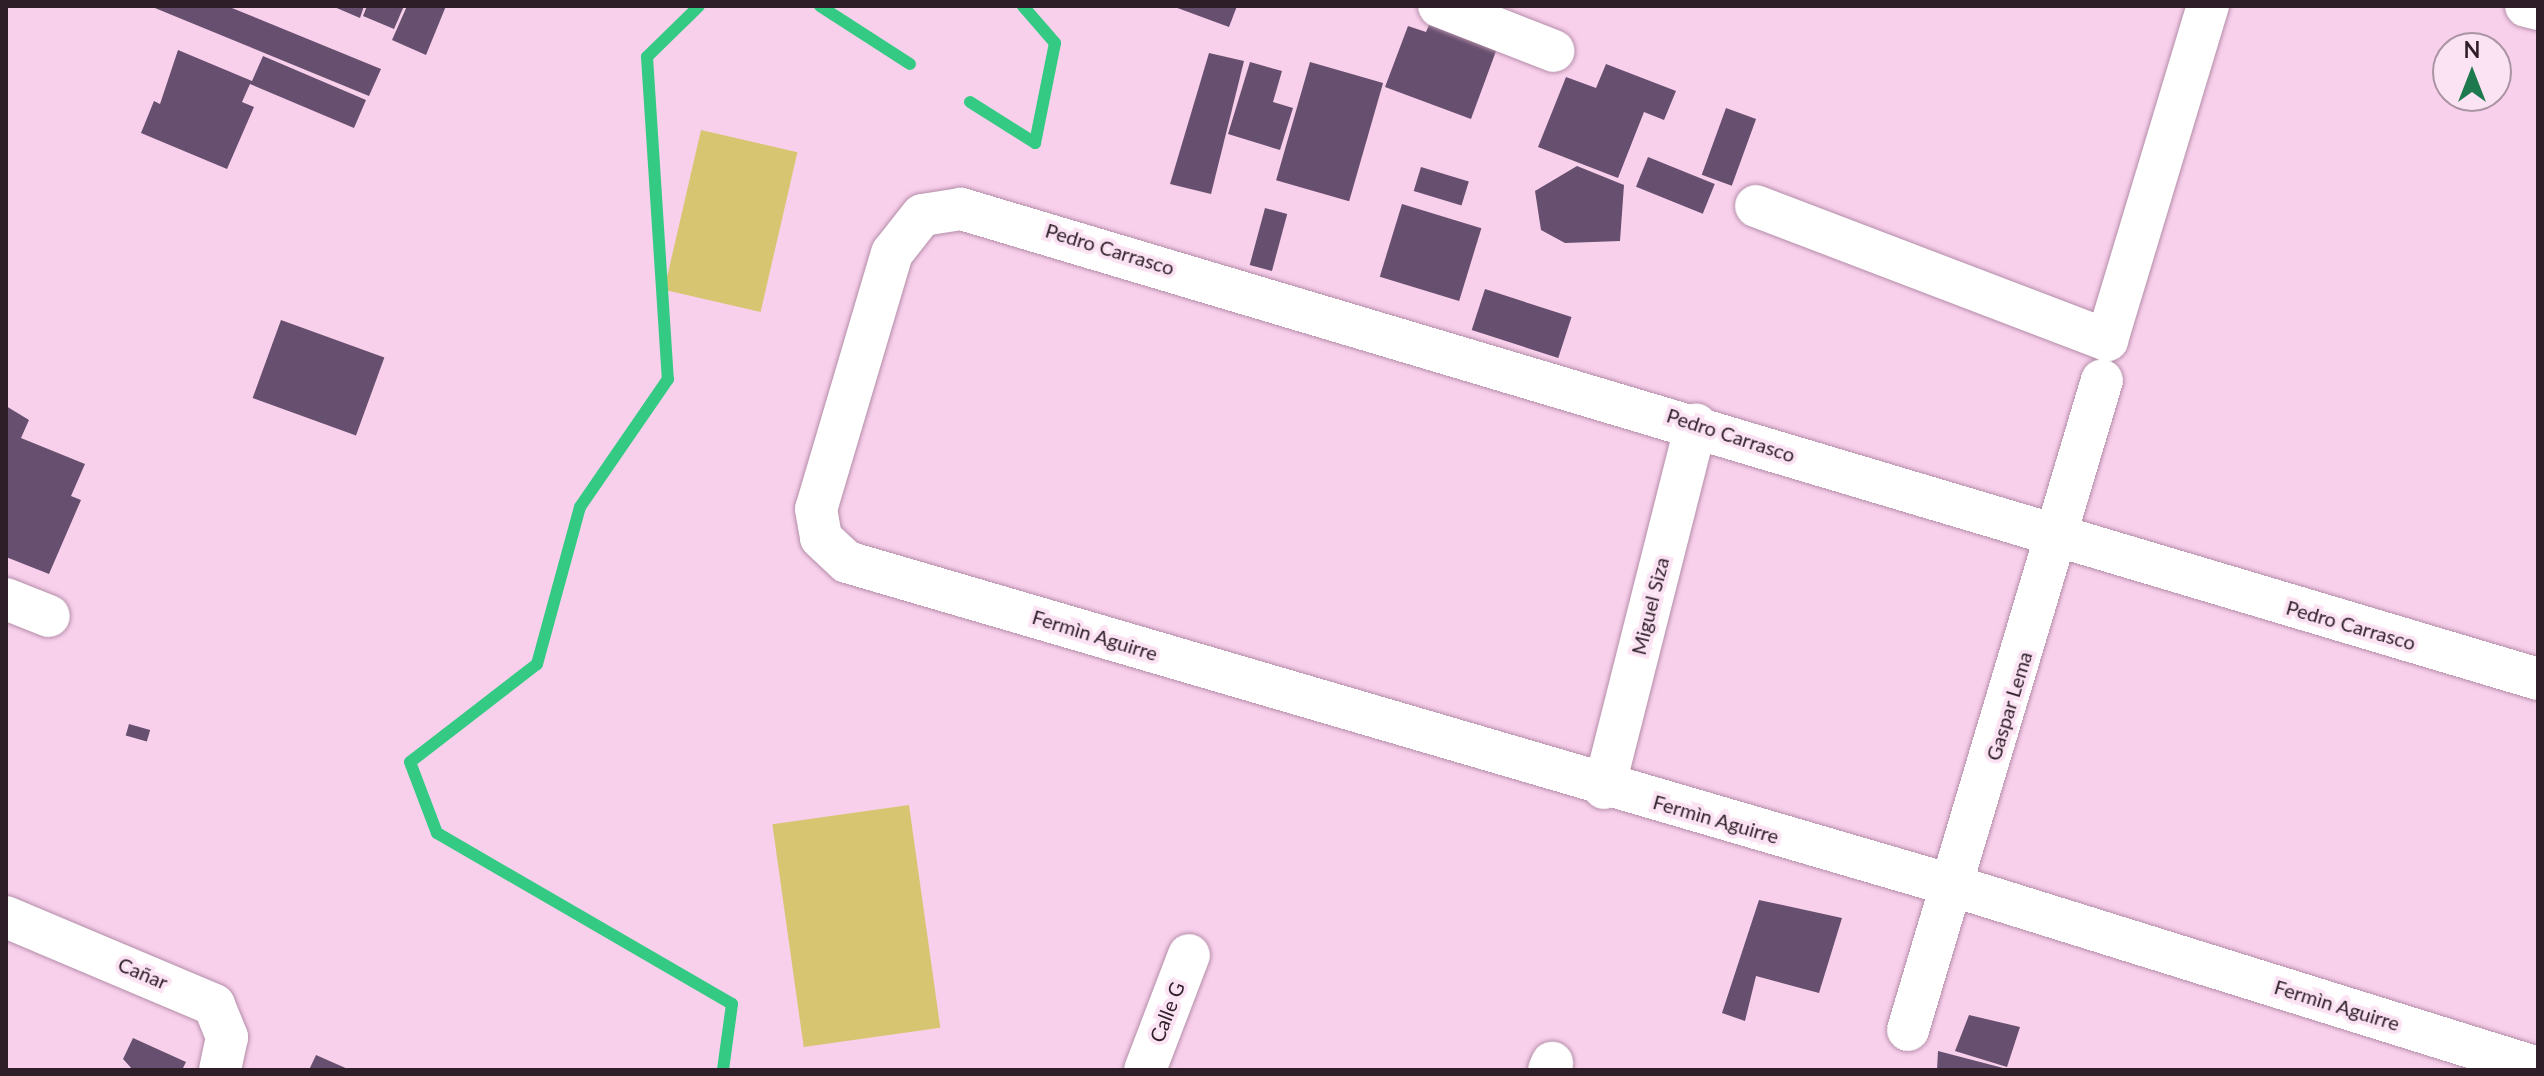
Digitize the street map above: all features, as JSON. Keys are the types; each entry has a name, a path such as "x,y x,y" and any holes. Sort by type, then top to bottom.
{"street":[{"path":"1439,6 1554,51"},
{"path":"1756,206 2080,334 2112,337 2208,6"},
{"path":"2526,6 2538,9"},
{"name":"Pedro Carrasco","path":"922,215 940,208 1005,217 1696,424 2059,542 2538,679"},
{"name":"Fermìn Aguirre","path":"922,215 892,253 816,509 821,538 847,562 1604,788 1954,886 2538,1068"},
{"name":"Gaspar Lema","path":"1908,1030 2059,542 2102,380"},
{"name":"Miguel Siza","path":"1604,788 1696,424"},
{"path":"6,599 49,616"},
{"name":"Cañar","path":"6,917 214,1005 227,1037 220,1070"},
{"name":"Calle G","path":"1145,1070 1189,955"}],"shaded area":[{"path":"701,130 797,152 761,312 664,290"},
{"path":"909,805 940,1028 804,1047 772,824"}],"building":[{"path":"150,6 227,6 381,69 369,96"},
{"path":"332,6 364,6 360,18"},
{"path":"367,6 404,6 394,29 363,16"},
{"path":"407,6 446,6 426,55 392,40"},
{"path":"1172,6 1237,6 1229,27"},
{"path":"1432,18 1499,43 1471,119 1385,87 1408,26 1426,32"},
{"path":"178,50 252,81 263,56 366,100 354,128 250,84 242,102 254,107 227,169 141,133 154,101 160,104"},
{"path":"1209,53 1244,61 1211,194 1170,184"},
{"path":"1250,62 1282,71 1273,102 1293,108 1280,150 1228,134"},
{"path":"1310,62 1383,83 1349,201 1276,180"},
{"path":"1606,64 1676,91 1664,120 1644,112 1618,178 1538,147 1566,77 1596,88"},
{"path":"1726,108 1756,119 1732,186 1702,175"},
{"path":"1648,157 1715,184 1703,214 1636,187"},
{"path":"1577,166 1624,185 1620,241 1565,243 1541,230 1535,191"},
{"path":"1421,167 1469,182 1462,206 1414,191"},
{"path":"1402,204 1481,228 1459,301 1380,277"},
{"path":"1265,208 1287,214 1272,271 1250,265"},
{"path":"1485,289 1572,317 1558,358 1472,330"},
{"path":"281,320 384,358 356,436 253,398"},
{"path":"6,406 29,420 21,438 85,464 71,496 81,500 49,574 6,557"},
{"path":"129,724 150,730 147,742 126,736"},
{"path":"1759,900 1842,918 1819,993 1756,976 1745,1021 1722,1013"},
{"path":"1969,1015 2020,1027 2007,1067 1955,1051"},
{"path":"133,1038 186,1062 182,1070 133,1070 123,1059"},
{"path":"1938,1051 2007,1069 2007,1070 1937,1070"},
{"path":"316,1055 350,1070 309,1070"}],"waterway":[{"path":"699,6 647,57 668,379 580,507 537,664 410,762 437,833 732,1004 723,1070"},
{"path":"820,6 910,64"},
{"path":"970,102 1035,143 1055,43 1023,6"}]}
